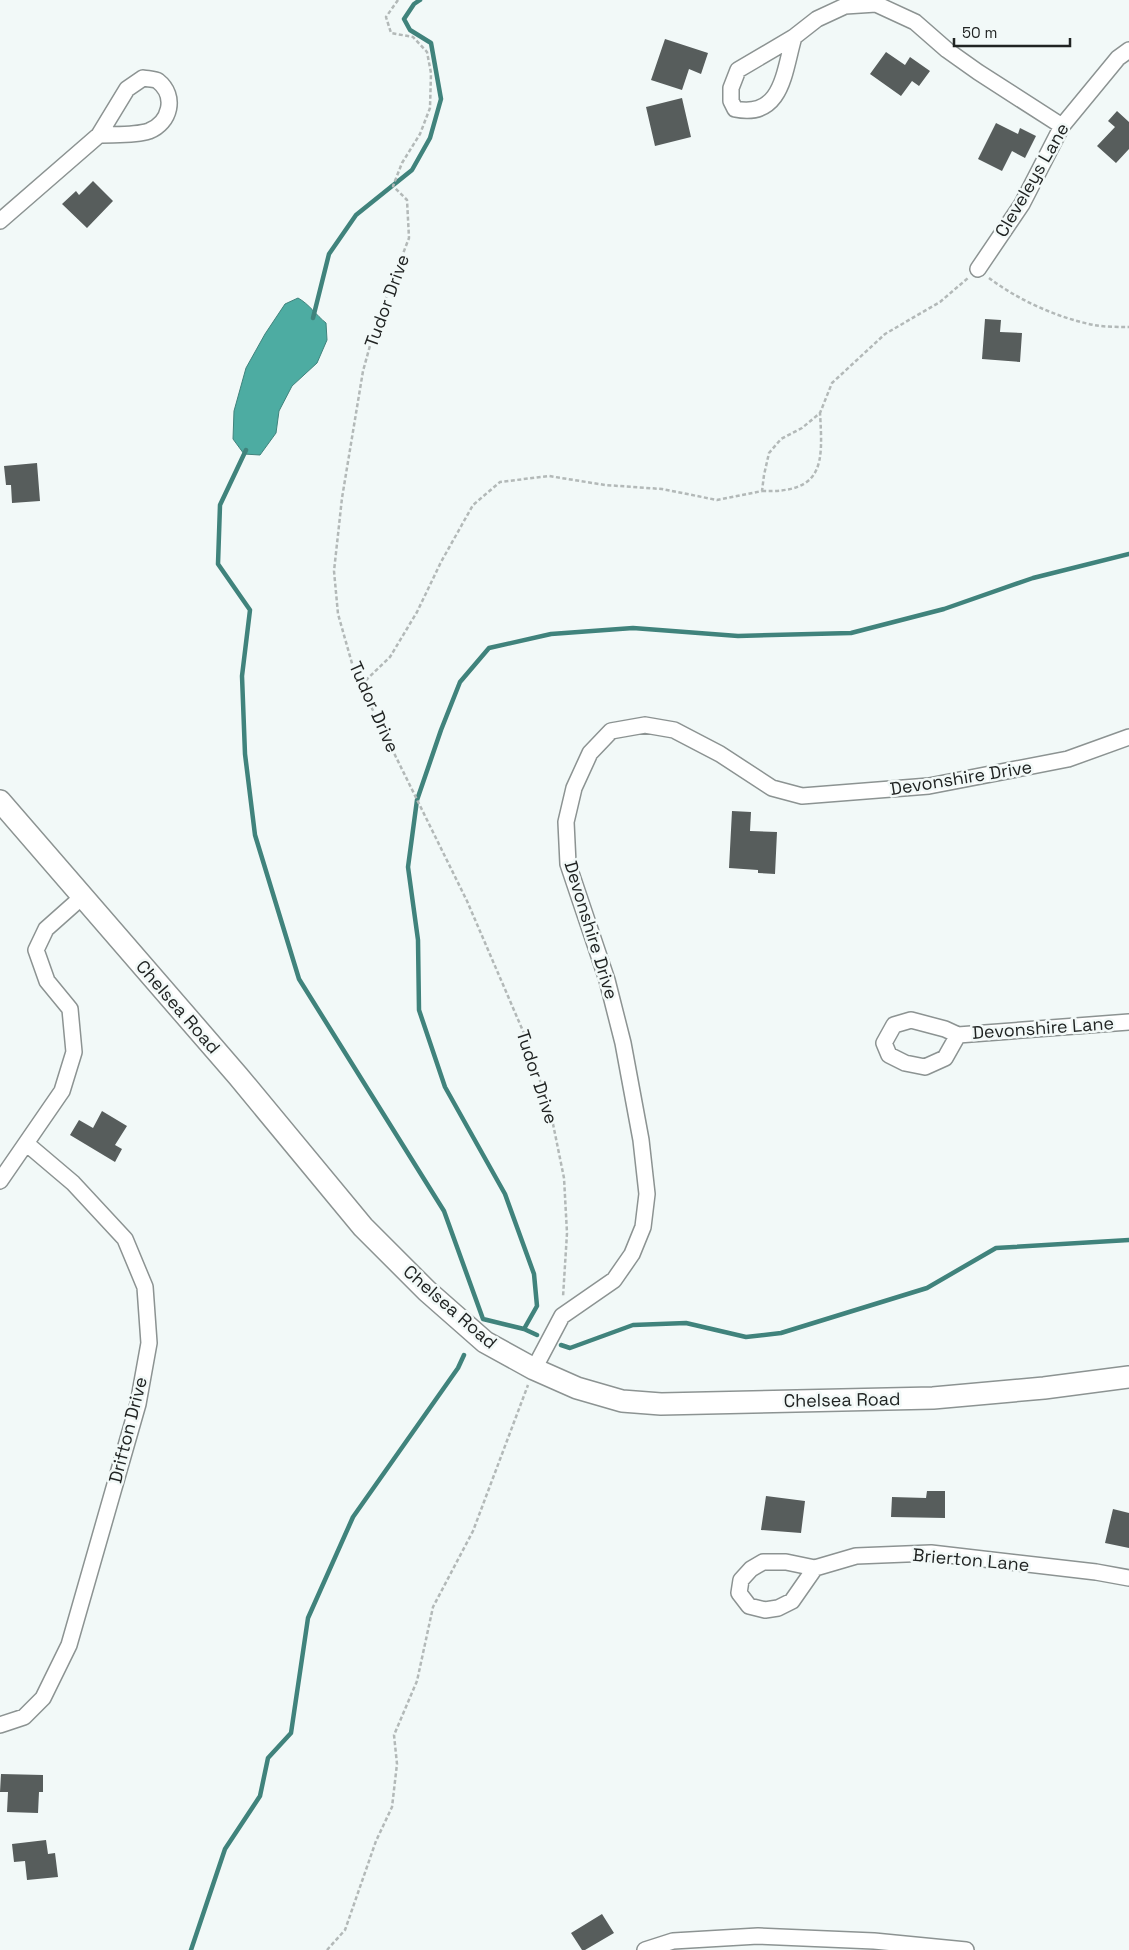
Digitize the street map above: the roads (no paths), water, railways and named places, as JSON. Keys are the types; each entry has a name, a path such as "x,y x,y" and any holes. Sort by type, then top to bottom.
{"street":[{"path":"794,37 786,72 772,102 762,108 748,111 736,109 732,101 731,88 738,70 794,37 817,19 845,6 876,4 915,22 947,50 978,72 1062,126"},
{"name":"Cleveleys Lane","path":"978,269 1022,204 1062,126 1118,58 1129,50"},
{"path":"0,221 98,135 127,89 143,78 158,80 168,93 170,107 164,122 149,131 98,135"},
{"name":"Devonshire Drive","path":"534,1369 562,1316 614,1280 632,1254 644,1226 646,1194 640,1140 623,1043 607,980 568,864 566,822 574,788 590,753 600,742 611,731 645,725 674,730 720,754 772,788 802,796 929,786 1068,759 1129,737"},
{"name":"Chelsea Road","path":"0,801 238,1076 363,1227 427,1291 485,1342 534,1369 577,1388 622,1401 661,1404 933,1398 1044,1388 1129,1377"},
{"path":"0,1181 62,1091 74,1052 70,1009 47,981 36,950 46,929 82,897"},
{"name":"Devonshire Lane","path":"958,1035 1129,1022"},
{"name":"Drifton Drive","path":"0,1725 24,1717 42,1698 69,1645 138,1404 149,1343 145,1287 125,1239 73,1183 27,1144"},
{"name":"Brierton Lane","path":"815,1568 792,1601 778,1608 765,1610 749,1606 739,1593 741,1580 751,1569 763,1562 786,1562 815,1568 856,1556 931,1553 1096,1572 1129,1578"},
{"path":"645,1950 673,1941 758,1936 874,1941 966,1950"}],"water":[{"path":"298,298 306,303 326,323 327,340 317,363 292,386 279,411 276,433 260,455 244,454 233,439 234,411 246,368 285,304"}],"waterway":[{"path":"313,318 329,254 356,215 412,170 430,138 441,99 431,43 410,30 404,19 414,4 420,0"},
{"path":"246,450 220,505 218,564 250,610 242,676 245,754 255,835 299,979 444,1211 483,1319 524,1329 537,1306 534,1274 505,1194 445,1087 419,1010 418,940 408,867 417,800 460,682 489,648 551,634 633,628 738,636 851,633 944,609 1033,578 1129,554"},
{"path":"561,1345 570,1348 633,1325 686,1323 746,1337 781,1333 927,1288 996,1248 1129,1240"},
{"path":"524,1329 537,1335"},
{"path":"191,1950 225,1849 260,1796 268,1758 291,1733 308,1618 353,1517 458,1368 464,1355"}]}
